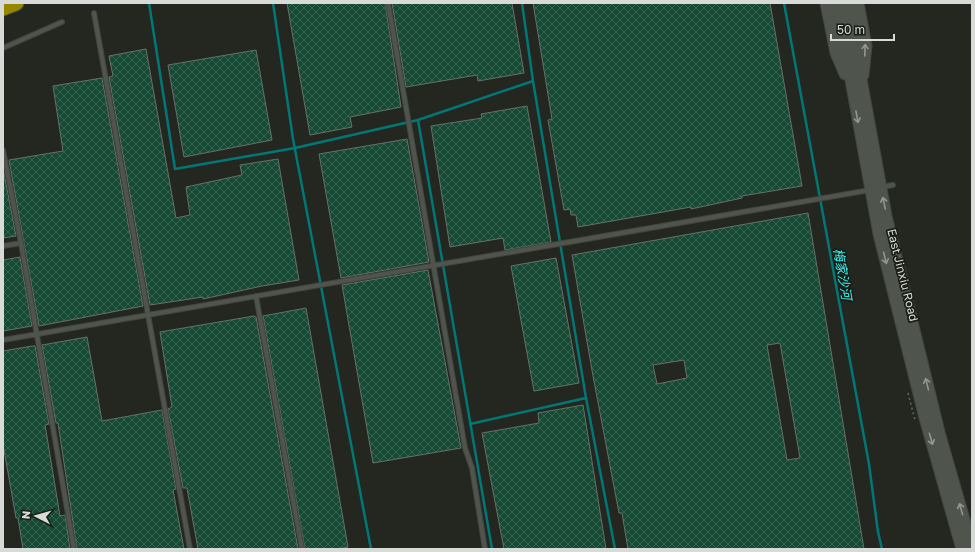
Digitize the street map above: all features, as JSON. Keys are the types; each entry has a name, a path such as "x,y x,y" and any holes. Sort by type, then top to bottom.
{"highway":[{"path":"3,8 16,3"}],"main road":[{"path":"826,3 836,53 857,90"},
{"name":"East Jinxiu Road","path":"837,3 845,22 876,189 940,436 972,547"},
{"name":"East Jinxiu Road","path":"845,22 847,3"},
{"path":"857,90 866,46 858,3"},
{"name":"East Jinxiu Road","path":"876,189 879,234 925,418 962,549"}],"lane":[{"path":"388,3 465,448 472,468 485,549"},
{"path":"94,14 190,549"},
{"path":"3,48 62,22"},
{"path":"3,150 74,549"},
{"path":"3,340 893,185"},
{"path":"3,246 20,243"},
{"path":"256,296 302,549"}],"building":[{"path":"287,3 385,3 401,107 350,117 352,127 310,135"},
{"path":"392,3 512,3 524,73 478,81 477,75 406,87"},
{"path":"533,3 770,3 802,186 742,196 742,198 691,209 691,207 578,227 576,215 571,215 570,209 564,210 548,120 552,119"},
{"path":"146,49 176,218 190,215 186,187 242,175 240,165 278,159 299,280 262,286 203,299 203,297 150,305 109,77 113,76 109,56"},
{"path":"256,50 272,140 184,157 168,65"},
{"path":"102,78 143,306 39,326 9,160 63,151 53,86"},
{"path":"527,106 551,242 505,250 503,238 450,247 431,126 482,118 481,114"},
{"path":"407,139 429,262 341,278 319,154"},
{"path":"3,168 16,236 3,238"},
{"path":"808,213 864,549 628,549 622,513 619,513 572,255","holes":["780,343 800,458 787,460 767,345","684,360 687,378 657,384 653,365"]},
{"path":"20,257 32,326 3,331 3,260"},
{"path":"556,258 579,383 534,391 511,266"},
{"path":"428,270 461,448 373,463 342,285"},
{"path":"306,308 348,547 337,549 305,549 263,316"},
{"path":"254,316 256,317 298,549 198,549 187,488 183,488 168,409 172,407 160,332"},
{"path":"87,337 102,421 162,410 176,489 173,490 184,549 77,549 58,423 56,423 42,345"},
{"path":"35,346 49,424 45,425 60,516 65,515 70,549 23,549 18,518 16,518 3,444 3,351"},
{"path":"583,405 606,549 504,549 482,433 539,423 538,413"}],"waterway":[{"path":"149,3 175,169 295,148 418,120 533,81 522,3"},
{"path":"273,3 293,139 371,549"},
{"name":"梅家沙河","path":"784,3 869,464 878,532 882,549"},
{"path":"470,424 586,398 533,81"},
{"path":"418,120 492,549"},
{"path":"586,398 615,549"}]}
